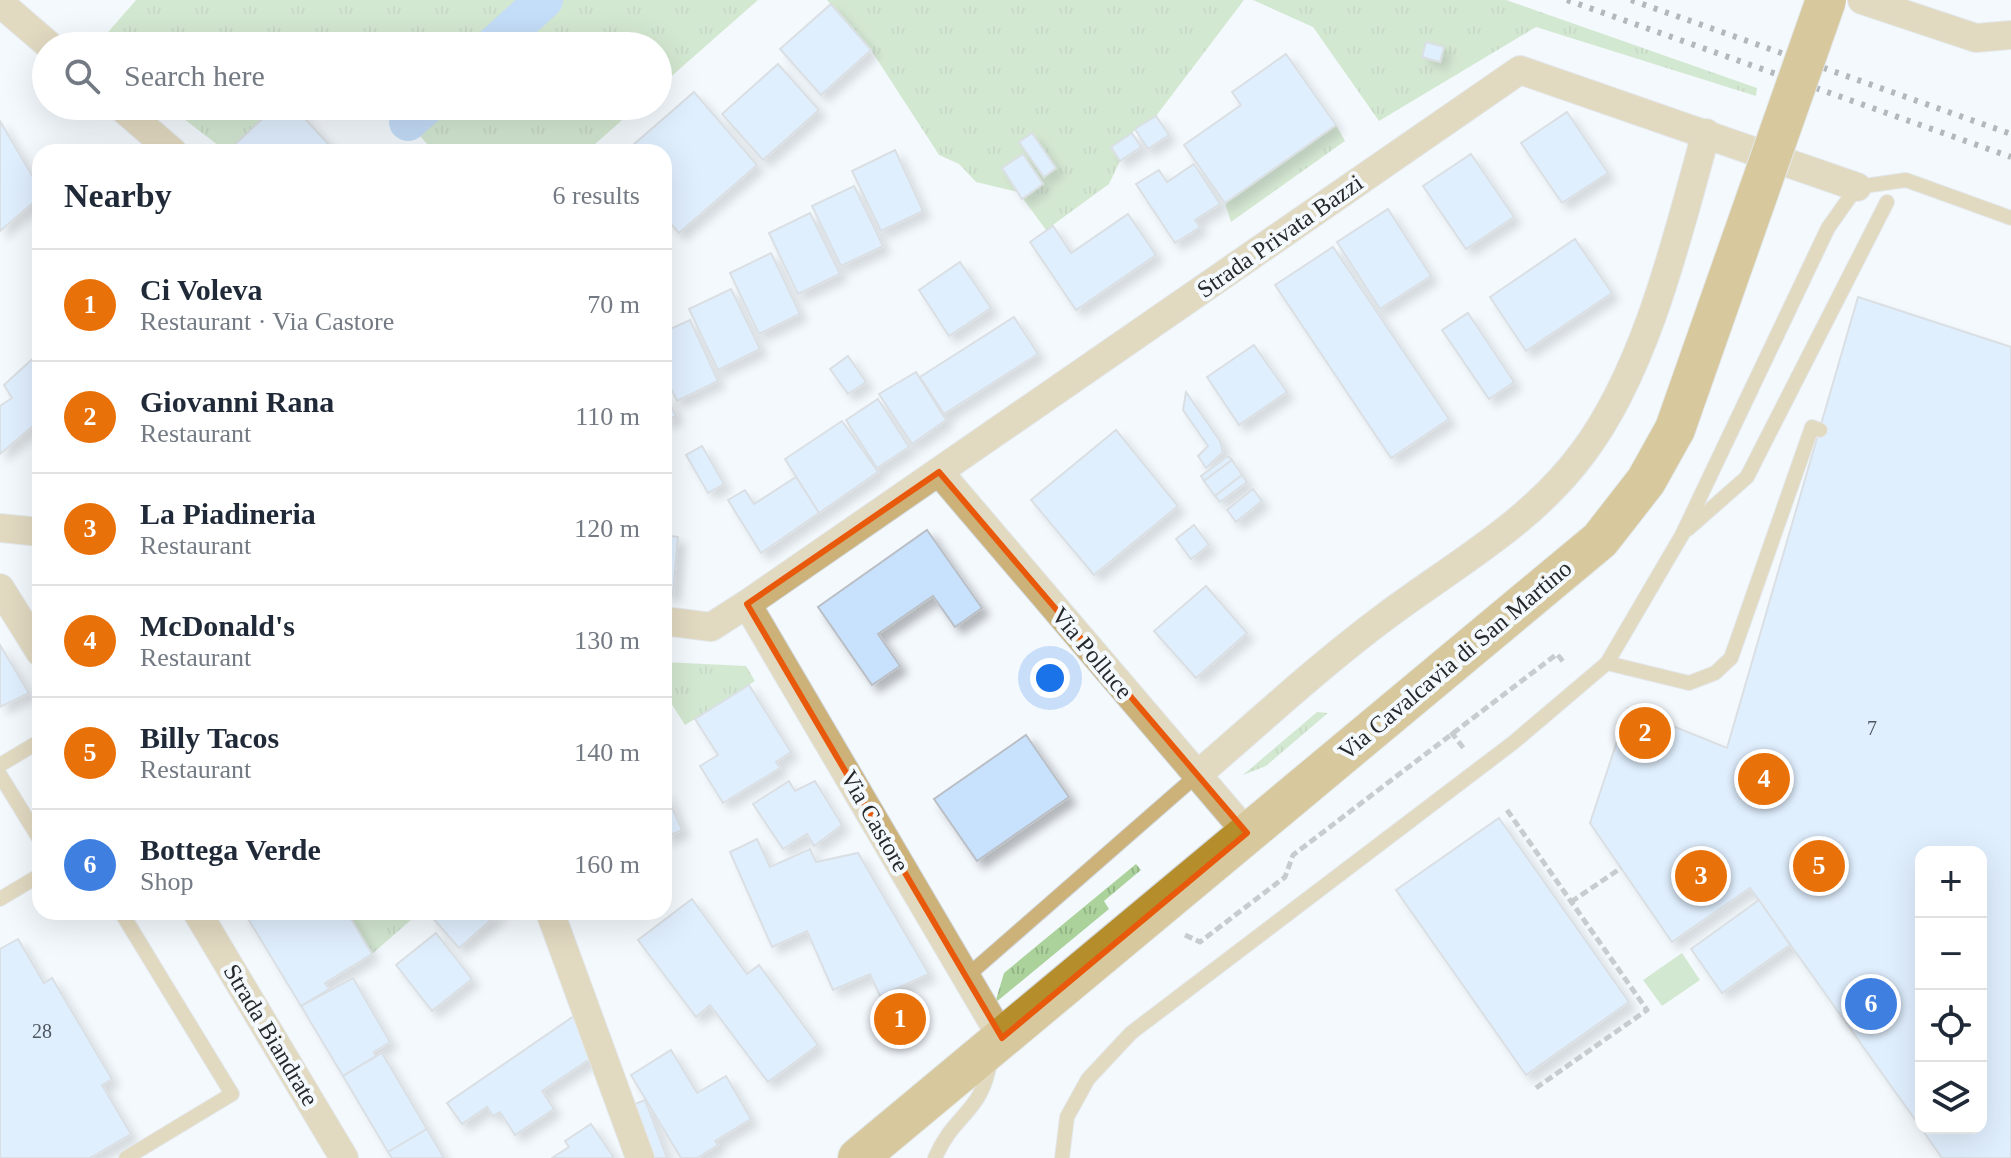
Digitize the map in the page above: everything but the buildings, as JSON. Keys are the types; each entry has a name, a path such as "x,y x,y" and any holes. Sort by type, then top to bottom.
{"main road":[{"name":"Via Cavalcavia di San Martino","path":"858,1158 1600,540 1646,481 1675,429 1826,0"}],"street":[{"path":"1862,0 1976,38 2011,35"},
{"path":"0,3 34,32"},
{"path":"1976,38 2003,27 2011,18"},
{"name":"Strada Privata Bazzi","path":"672,622 711,627 747,604 1520,70 1857,187"},
{"path":"136,120 164,144"},
{"path":"1196,776 1385,616 1507,531 1582,455 1618,392 1665,280 1706,133"},
{"name":"Via Polluce","path":"939,472 1247,833"},
{"path":"0,528 32,531"},
{"path":"0,588 32,639"},
{"name":"Via Castore","path":"747,604 966,977 997,1042"},
{"name":"Strada Biandrate","path":"202,920 344,1158"},
{"path":"553,920 640,1158"}],"lane":[{"path":"1062,1158 1067,1117 1088,1079 1131,1033 1514,742 1607,663 1682,535 1828,228 1857,187 1906,180 2011,218"},
{"path":"1682,535 1747,477 1887,202"},
{"path":"1607,663 1689,683 1715,673 1731,658 1812,427 1820,430"},
{"path":"0,765 32,746"},
{"path":"0,775 32,827"},
{"path":"966,977 1196,776"},
{"path":"0,899 32,880"},
{"path":"126,920 232,1094 126,1158"},
{"path":"935,1158 945,1135 976,1105 987,1084 997,1042"}],"path":[{"path":"1180,933 1200,942 1285,877 1293,855 1451,732 1557,654 1565,664"},
{"path":"1451,732 1466,751"},
{"path":"1507,810 1647,1010 1536,1088"},
{"path":"1571,902 1621,868"}],"highlighted area":[{"path":"939,472 1247,833 1002,1038 747,604"}],"green space":[{"path":"136,0 758,0 672,76 672,32 108,32"},
{"path":"827,0 1244,0 1156,116 1111,147 1120,161 1109,184 1046,230 1018,192 976,182 959,164 939,155 871,50"},
{"path":"1253,0 1506,0 1757,88 1756,96 1536,27 1379,121 1313,27"},
{"path":"185,120 261,120 236,144 217,144"},
{"path":"405,120 622,120 595,144 427,144"},
{"path":"1336,125 1345,141 1231,222 1225,203"},
{"path":"672,662 746,666 755,681 685,725 672,705"},
{"path":"1317,712 1328,713 1266,766 1243,775"},
{"path":"1136,864 1141,870 1104,901 1109,909 995,1003 1004,973"},
{"path":"352,920 411,920 372,954"},
{"path":"1682,953 1700,980 1662,1006 1643,980"}],"waterway":[{"path":"509,32 544,0"}],"railway":[{"path":"1567,0 2011,157"},
{"path":"1631,0 2011,134"}],"place":[{"name":"Giovanni Rana","path":"1645,733"},
{"name":"McDonald's","path":"1764,779"},
{"name":"Billy Tacos","path":"1819,866"},
{"name":"La Piadineria","path":"1701,876"},
{"name":"Bottega Verde","path":"1871,1004"},
{"name":"Ci Voleva","path":"900,1019"}]}
